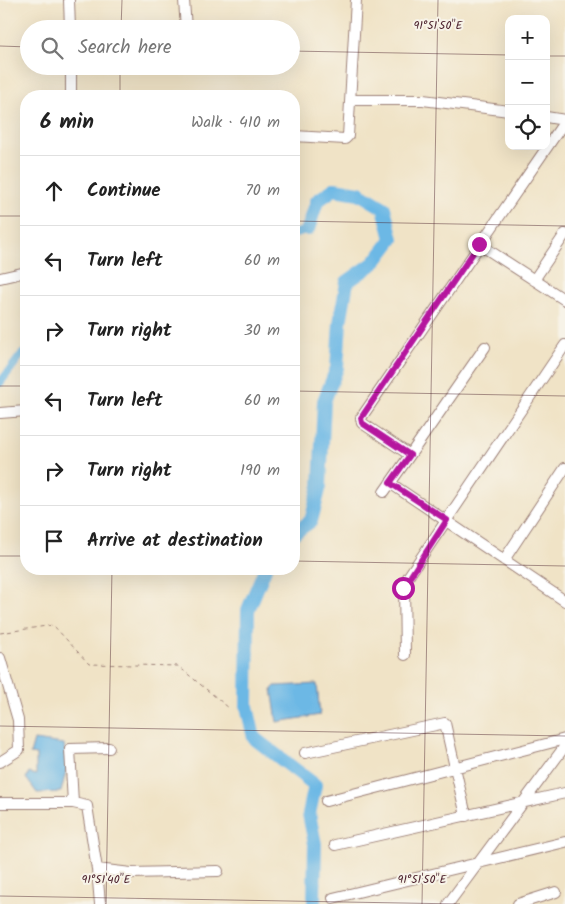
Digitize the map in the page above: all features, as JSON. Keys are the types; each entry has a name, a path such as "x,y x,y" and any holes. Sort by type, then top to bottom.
{"street":[{"path":"69,0 70,20"},
{"path":"184,0 185,20"},
{"path":"300,136 347,138 352,100 356,0"},
{"path":"71,75 71,90"},
{"path":"352,100 423,100 505,110"},
{"path":"410,455 362,423 361,418 565,121 550,118"},
{"path":"534,280 565,234"},
{"path":"479,244 565,300"},
{"path":"0,278 20,273"},
{"path":"405,655 403,585 565,346"},
{"path":"384,492 485,347"},
{"path":"0,413 20,411"},
{"path":"504,560 565,468"},
{"path":"390,483 565,600"},
{"path":"0,658 18,720 19,750 0,762"},
{"path":"305,753 442,722 446,724 466,816"},
{"path":"326,800 565,739"},
{"path":"448,904 565,746"},
{"path":"73,803 70,749 109,748"},
{"path":"335,845 565,793"},
{"path":"0,803 73,803 89,808 100,904"},
{"path":"332,898 565,842"},
{"path":"97,869 131,873 218,871"},
{"path":"518,904 556,892"}],"path":[{"path":"0,633 49,624 57,628 89,664 178,666 229,708"}],"water":[{"path":"317,684 320,715 277,722 272,689 275,686"},
{"path":"34,740 64,744 67,767 61,792 37,793 26,778 29,773 36,775 36,755 30,754"}],"waterway":[{"path":"300,529 311,521 320,486 324,401 337,368 340,323 347,282 374,263 392,239 384,208 359,193 334,189 317,201 308,229"},
{"path":"300,232 308,229"},
{"path":"0,383 20,357"},
{"path":"263,575 248,610 247,706 254,738 315,785 309,814 315,844 314,904"}],"route":[{"path":"403,588 404,583 447,520 390,483 410,455 362,423 361,418 479,244"}]}
